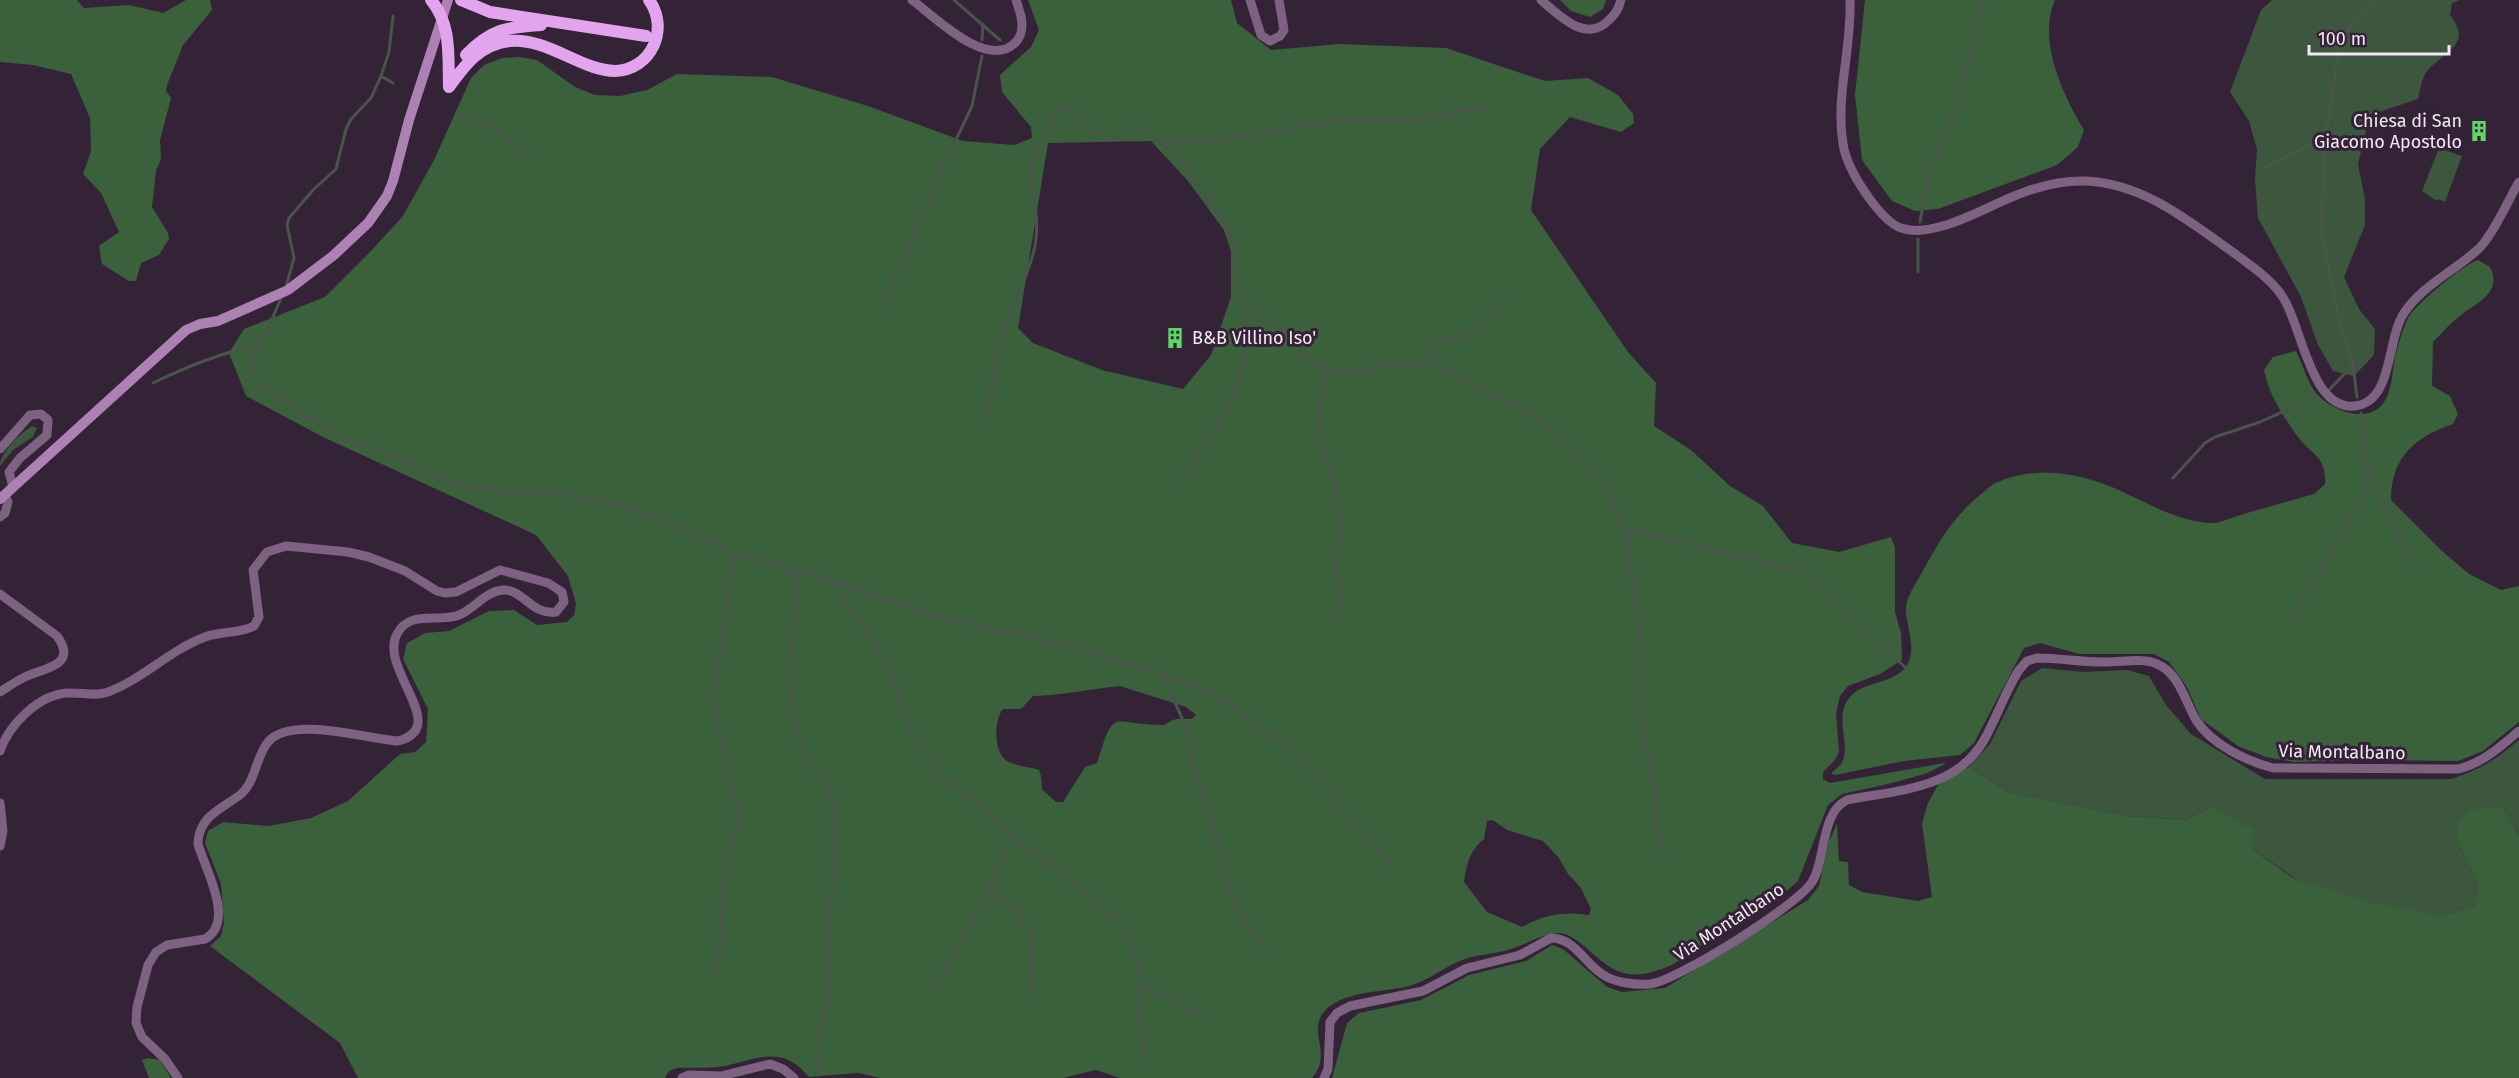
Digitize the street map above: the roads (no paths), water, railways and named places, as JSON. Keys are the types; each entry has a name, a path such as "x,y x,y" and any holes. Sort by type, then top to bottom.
{"highway":[{"path":"431,0 445,25 449,87"},
{"path":"461,0 490,12 646,36"},
{"path":"449,87 476,54 490,46 506,42 532,43 609,70 630,68 647,56 657,38 657,17 649,0"},
{"path":"449,87 465,56 479,41 493,32 513,26 570,24"}],"main road":[{"path":"6,494 186,330 200,324 218,321 288,290 357,235 377,211 393,181 409,120 448,0"}],"street":[{"path":"912,0 968,42 990,52 1006,49 1018,39 1022,22 1016,0"},
{"path":"1250,0 1261,35 1270,41 1280,36 1284,30 1280,0"},
{"path":"1541,0 1563,19 1587,31 1606,24 1614,15 1621,0"},
{"path":"1850,0 1840,108 1845,153 1861,187 1893,224 1911,230 1932,229 2041,186 2100,182 2134,190 2151,198 2222,244 2270,281 2282,294 2289,308 2323,392 2338,403 2357,406 2377,395 2404,312 2430,287 2483,245 2519,182"},
{"path":"0,449 30,415 41,414 46,418 49,425 47,435 20,458 9,472 6,494 8,502 0,517"},
{"path":"0,751 13,726 34,708 55,695 107,693 204,637 255,626 259,617 253,570 267,552 280,547 348,552 369,557 405,571 437,591 445,593 456,592 495,571 505,570 548,583 562,592 564,602 556,612 540,611 516,594 502,590 495,592 458,616 424,617 408,623 396,635 394,649 398,673 415,703 417,712 417,726 411,736 398,741 308,729 276,736 266,745 246,789 206,819 198,837 198,844 214,891 218,927 211,936 205,939 167,945 152,956 135,1017 142,1037 165,1059 178,1078"},
{"path":"0,594 57,636 62,645 63,654 56,666 26,677 0,692"},
{"name":"Via Montalbano","path":"1324,1078 1328,1069 1330,1022 1343,1009 1423,991 1467,968 1520,955 1551,938 1570,943 1601,974 1614,980 1651,984 1679,974 1779,913 1805,891 1815,876 1829,825 1840,804 1847,800 1937,782 1957,772 1971,759 1983,742 2019,670 2027,662 2037,658 2104,663 2136,661 2157,664 2174,677 2197,721 2205,731 2225,747 2260,765 2273,768 2458,769 2471,766 2487,757 2519,731"},
{"path":"0,804 3,831 0,846"},
{"path":"682,1078 689,1075 721,1076 770,1064 783,1069 794,1078"}],"waterway":[{"path":"954,0 1000,40"},
{"path":"1920,222 1929,169 1956,108 1984,0"},
{"path":"2357,397 2353,365 2340,322 2321,229 2326,137 2339,45 2352,22 2374,0"},
{"path":"286,287 294,258 287,225 289,218 314,189 336,169 346,129 351,119 371,98 381,76 389,52 393,16"},
{"path":"982,40 983,24"},
{"path":"886,304 930,195 972,106 982,56"},
{"path":"381,76 393,83"},
{"path":"990,423 997,355 1035,246 1036,218 1031,165 1037,146 1064,104 1101,135 1112,140 1127,134"},
{"path":"1158,141 1215,140 1329,122 1429,118 1485,106"},
{"path":"458,116 480,118 501,132 530,159"},
{"path":"1132,127 1145,131 1160,142 1192,176 1229,231 1234,244 1237,277 1245,296 1322,367 1339,372 1402,363 1441,367 1473,386 1515,405 1535,418 1554,431 1588,463 1613,501 1627,546 1642,647 1642,728 1655,794 1658,831 1664,860"},
{"path":"2260,170 2326,137"},
{"path":"1918,239 1918,272"},
{"path":"282,296 252,365 251,375 275,396 343,437 453,482 489,490 520,494 553,493 605,502 685,530 734,553 831,580 957,621 1048,641 1162,674 1222,698 1277,740 1315,777 1391,864"},
{"path":"1424,363 1434,344 1461,338 1509,297"},
{"path":"1178,481 1212,437 1235,389 1247,336 1248,301"},
{"path":"153,383 206,360 261,344"},
{"path":"2328,391 2353,365"},
{"path":"1324,368 1325,381 1317,429 1335,485 1340,526 1337,566 1340,601 1337,621"},
{"path":"2173,478 2205,443 2215,437 2260,422 2316,397"},
{"path":"2292,617 2319,576 2334,544 2364,500 2368,484 2361,413"},
{"path":"2369,466 2383,504 2417,570"},
{"path":"1624,529 1805,571 1909,671"},
{"path":"713,973 722,944 721,890 739,817 713,704 734,553"},
{"path":"783,568 798,579 788,676 800,745 825,783 833,801 829,1002 819,1031 818,1075"},
{"path":"832,582 879,651 924,755 943,777 1022,844 1118,918 1130,938 1140,966 1140,1021 1144,1059"},
{"path":"1162,674 1186,727 1196,776 1238,912 1265,949"},
{"path":"934,988 981,907 1008,843 1010,832"},
{"path":"989,887 1015,912 1031,935 1034,956 1027,1000"},
{"path":"1142,987 1160,993 1206,1018"}],"place":[{"name":"Chiesa di San Giacomo Apostolo","path":"2479,131"},
{"name":"B&B Villino Iso'","path":"1175,338"}]}
